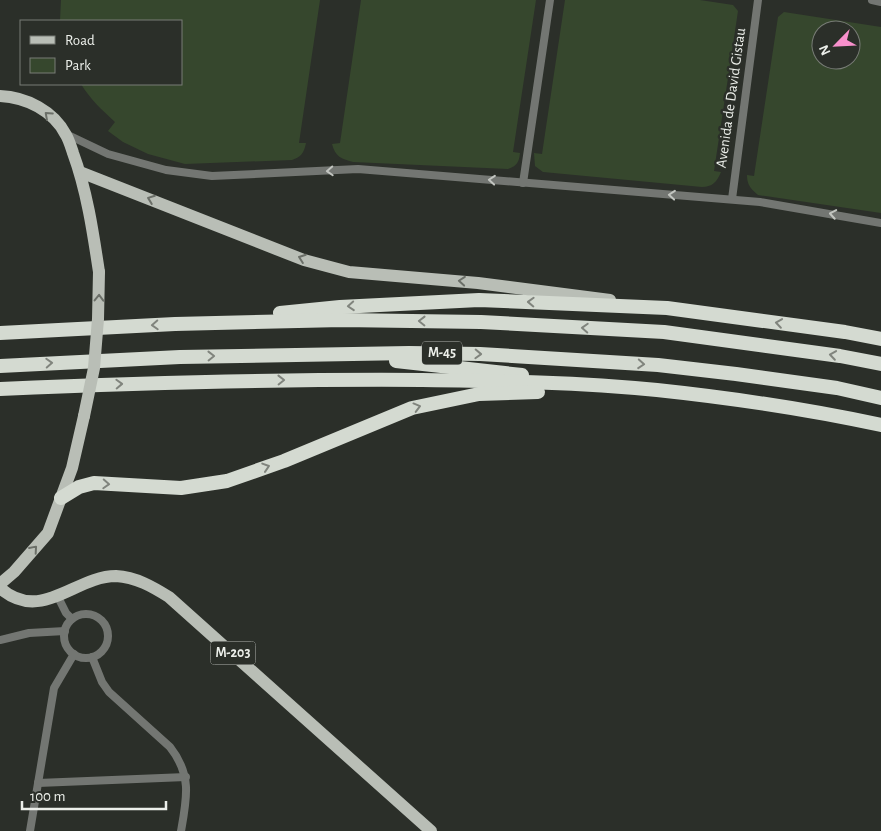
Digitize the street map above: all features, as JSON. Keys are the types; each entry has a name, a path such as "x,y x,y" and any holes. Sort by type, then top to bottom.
{"highway":[{"path":"175,324 340,307 479,300 667,308 845,332 881,340"},
{"name":"M-45","path":"0,333 175,324 342,320 481,322 664,332 840,356 881,364"},
{"path":"344,354 480,369 603,386"},
{"name":"M-45","path":"0,366 180,357 480,354 658,365 828,387 881,398"},
{"path":"0,389 182,382 344,380 478,381 603,386 735,399 881,425"},
{"path":"61,498 79,487 94,483 181,488 226,481 284,462 412,408 479,394 570,391 735,399"}],"main road":[{"path":"0,96 10,96 37,105 66,134 80,172 94,234 99,272 94,368 72,468 48,532 14,572 0,584"},
{"path":"80,172 304,260 349,272 478,283 667,308"},
{"name":"M-203","path":"0,588 5,593 17,598 26,601 38,601 58,597 89,581 102,577 116,576 131,578 169,596 431,831"}],"street":[{"path":"523,183 550,0"},
{"name":"Avenida de David Gistau","path":"732,199 758,0"},
{"path":"872,0 881,2"},
{"path":"66,134 108,154 166,170 212,176 358,169 732,199 881,223"},
{"path":"58,597 61,605 72,619"},
{"path":"85,614 99,618 107,629 107,643 104,649 92,657 80,657 74,654 66,644 65,631 72,619 85,614"},
{"path":"0,640 29,633 65,631"},
{"path":"30,831 54,688 74,654"},
{"path":"92,657 102,682 109,692 176,754 186,777 187,797 181,831"},
{"path":"38,782 186,777"}],"green space":[{"path":"61,0 320,0 299,143 306,143 303,152 292,160 185,164 148,154 123,142 108,131 115,122 92,99 82,85 182,85 182,20 60,20"},
{"path":"361,0 536,0 513,152 520,153 518,161 514,166 508,169 353,162 337,154 332,144 340,143"},
{"path":"565,0 700,0 733,5 738,11 714,171 721,172 714,183 702,187 543,172 535,166 534,153 542,154"},
{"path":"784,12 836,20 811,20 811,70 861,70 861,24 881,27 881,213 758,195 751,189 747,178 747,175 754,176 778,17"}]}
